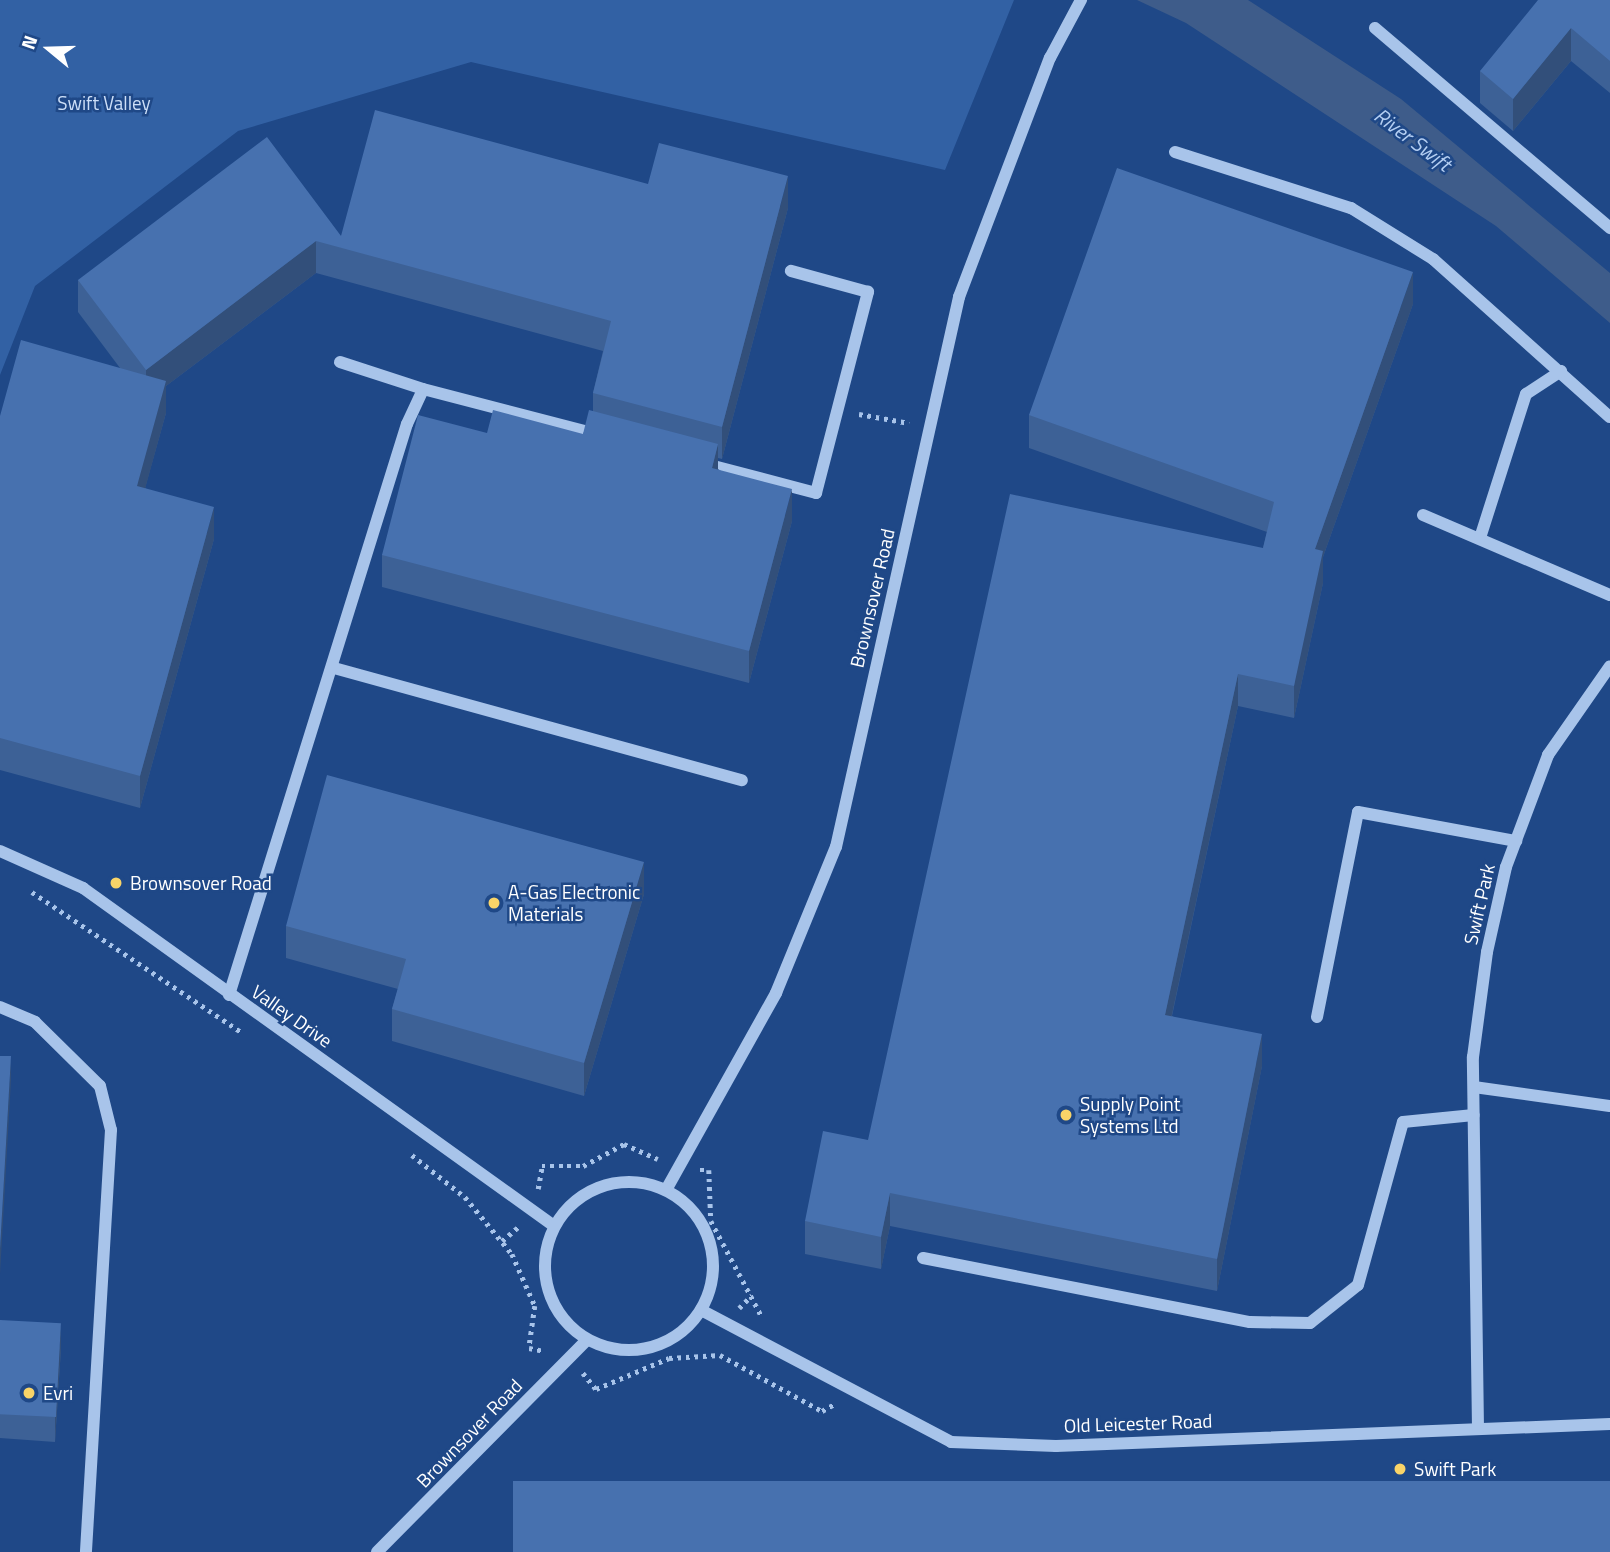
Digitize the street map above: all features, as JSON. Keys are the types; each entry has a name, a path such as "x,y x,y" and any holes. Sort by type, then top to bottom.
{"street":[{"name":"Brownsover Road","path":"666,1190 776,993 836,847 959,297 1078,4"},
{"path":"1375,28 1610,228"},
{"path":"1175,152 1351,208 1433,259 1610,417"},
{"path":"684,458 816,493 868,292 791,271"},
{"path":"340,362 423,389 619,440"},
{"path":"1480,538 1526,394 1561,371"},
{"path":"229,995 334,668 407,424 423,389"},
{"path":"1423,515 1610,594"},
{"name":"Swift Park","path":"1478,1429 1474,1087 1487,953 1516,841 1548,755 1610,666"},
{"path":"334,668 742,780"},
{"path":"1317,1017 1358,813 1516,841"},
{"name":"Valley Drive","path":"0,851 83,888 554,1226"},
{"path":"0,1007 35,1022 100,1086 111,1130 86,1552"},
{"path":"1474,1087 1610,1106"},
{"path":"923,1258 1250,1322 1310,1323 1358,1285 1403,1122 1474,1115"},
{"path":"641,1183 666,1190 705,1229 711,1284 701,1310 662,1344 611,1349 587,1340 552,1302 546,1251 554,1226 570,1206 603,1187 641,1183"},
{"name":"Old Leicester Road","path":"701,1310 951,1442 1056,1446 1610,1424"},
{"name":"Brownsover Road","path":"377,1552 587,1340"}],"path":[{"path":"837,410 930,426"},
{"path":"28,889 249,1037"},
{"path":"542,1166 583,1166 624,1144"},
{"path":"400,1145 465,1197 512,1254 535,1306 528,1348"},
{"path":"709,1170 711,1221 752,1295"},
{"path":"596,1389 668,1358 709,1354 735,1358 822,1411 856,1393"}],"green space":[{"name":"Swift Valley","path":"0,0 1014,0 945,170 471,62 238,131 35,286 0,375"}],"water":[{"name":"River Swift","path":"1137,0 1248,0 1401,99 1610,273 1610,323 1496,226 1186,23"}],"building":[{"path":"1538,0 1610,0 1610,61 1571,28 1513,99 1480,71"},
{"path":"375,110 648,184 659,143 788,176 722,427 593,393 611,321 316,241 146,370 78,280 267,137 341,236"},
{"path":"1117,168 1413,272 1315,549 1323,551 1294,686 1238,674 1165,1015 1262,1034 1217,1259 890,1193 881,1237 805,1221 823,1131 868,1140 1010,494 1263,548 1274,502 1029,415"},
{"path":"21,340 166,381 137,486 214,507 140,776 0,738 0,416"},
{"path":"493,410 583,434 589,410 718,444 712,468 792,489 749,651 382,555 418,415 487,433"},
{"path":"327,775 644,862 584,1063 392,1009 406,959 286,926"},
{"path":"0,1056 11,1056 0,1249"},
{"name":"Evri","path":"0,1320 61,1323 56,1417 0,1414"},
{"path":"513,1481 1610,1481 1610,1552 513,1552"}],"place":[{"name":"Brownsover Road","path":"116,883"},
{"name":"A-Gas Electronic Materials","path":"494,903"},
{"name":"Supply Point Systems Ltd","path":"1066,1115"},
{"name":"Evri","path":"29,1393"},
{"name":"Swift Park","path":"1400,1469"}]}
